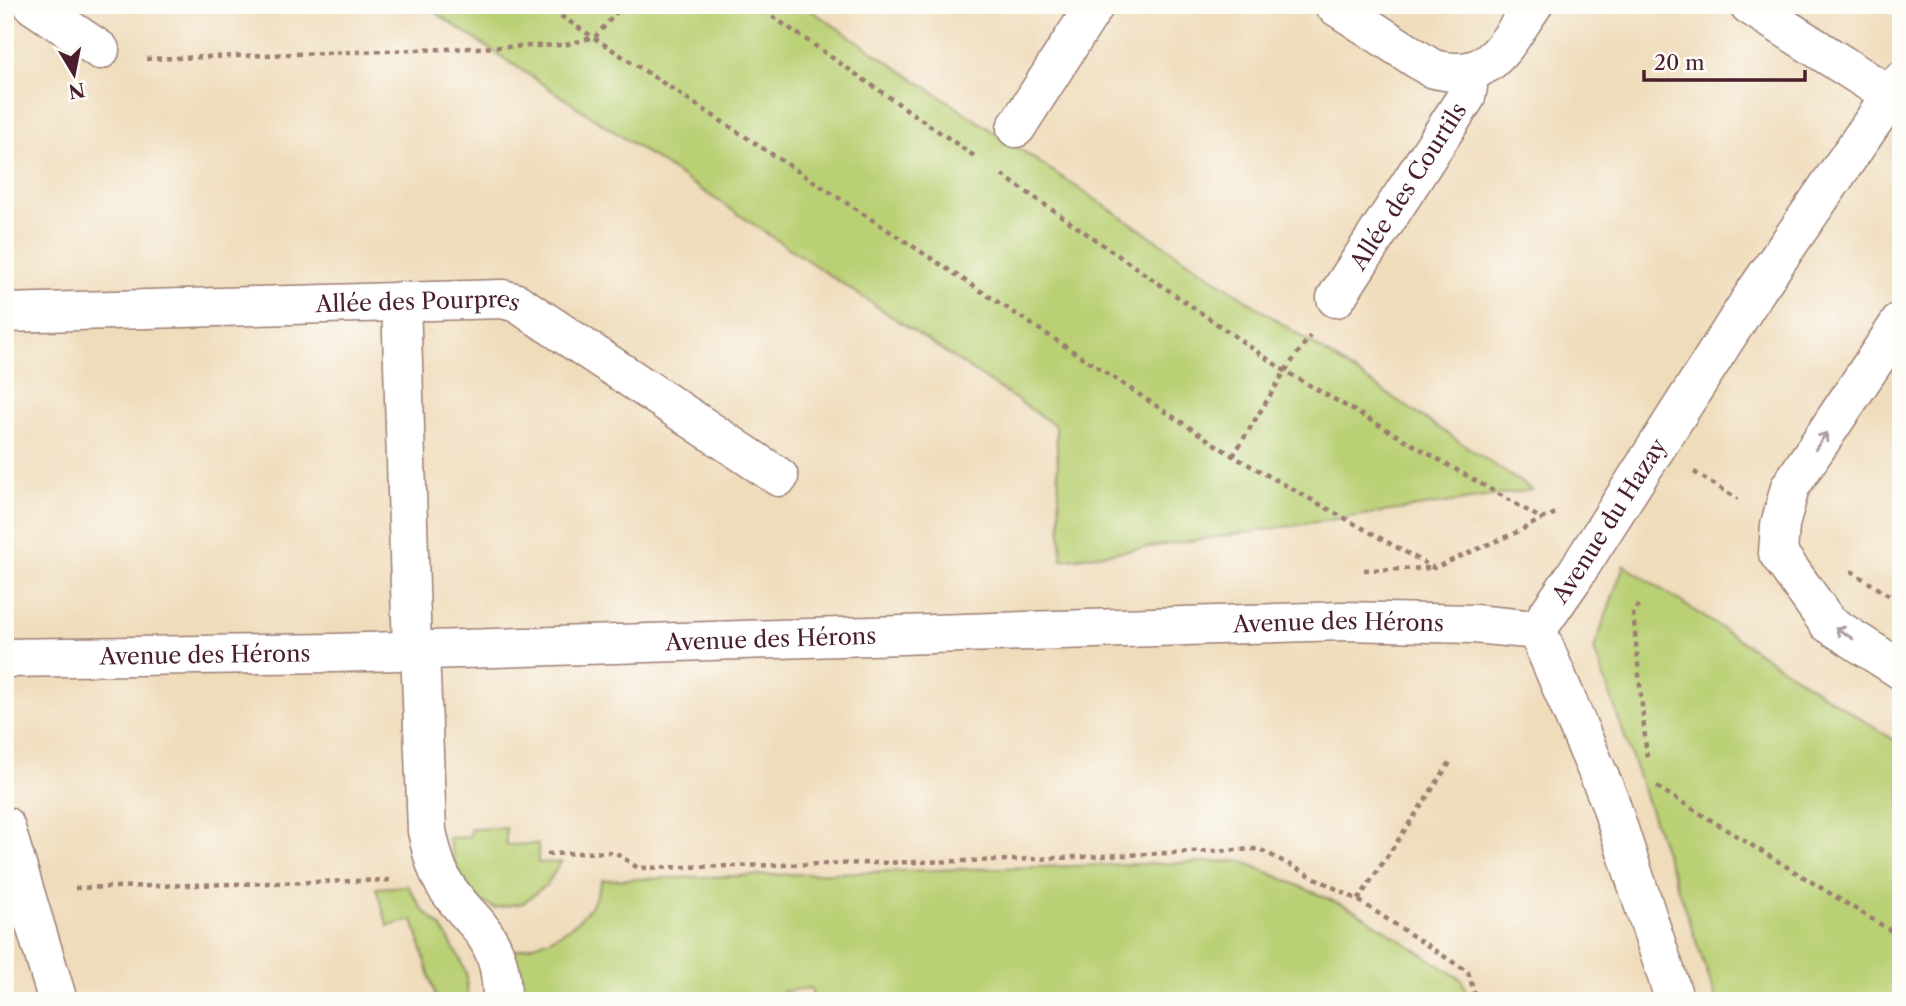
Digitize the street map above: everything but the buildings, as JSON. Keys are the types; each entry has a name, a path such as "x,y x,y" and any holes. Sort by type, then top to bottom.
{"street":[{"path":"33,5 100,50"},
{"path":"1016,128 1095,5"},
{"name":"Allée des Courtils","path":"1334,5 1431,68 1445,72 1466,72 1486,65 1495,58 1533,5"},
{"path":"1749,5 1896,89"},
{"name":"Allée des Courtils","path":"1336,298 1466,97 1466,72"},
{"name":"Avenue du Hazay","path":"1538,630 1756,291 1896,89"},
{"name":"Allée des Pourpres","path":"5,313 503,299 517,303 779,477"},
{"path":"401,301 416,650 427,831 431,853 442,881 488,939 497,958 502,979 502,1001"},
{"path":"1901,321 1790,487 1780,525 1778,553 1828,623 1901,670"},
{"name":"Avenue des Hérons","path":"5,658 416,650 1343,621 1474,624 1538,630"},
{"path":"1538,630 1609,799 1675,1001"},
{"path":"5,826 58,1001"}],"path":[{"path":"544,5 1233,456 1434,568"},
{"path":"100,50 158,60 564,46 595,37 624,5"},
{"path":"756,5 978,159"},
{"path":"1000,174 1285,371 1542,519"},
{"path":"1233,456 1285,371 1336,298"},
{"path":"1354,570 1434,568 1559,512"},
{"path":"1639,605 1633,612 1648,769"},
{"path":"1358,900 1451,761"},
{"path":"1649,782 1901,937"},
{"path":"547,854 615,852 638,868 1012,860 1259,849 1358,900 1468,972 1477,1001"},
{"path":"26,893 40,889 399,880 440,874"}],"green space":[{"path":"424,5 803,5 1532,490 1062,560 1056,426"},
{"path":"1624,565 1901,745 1901,1001 1717,1001 1594,649"},
{"path":"506,828 506,845 538,844 538,863 561,862 547,884 523,903 494,908 479,900 460,879 448,838 470,837 470,829"},
{"path":"1242,861 1356,911 1462,980 1469,1001 814,1001 811,988 781,992 781,1001 515,1001 513,951 548,940 569,928 594,901 602,880"},
{"path":"408,886 422,909 442,928 459,957 466,973 468,1001 437,1001 413,920 388,926 376,888"}]}
